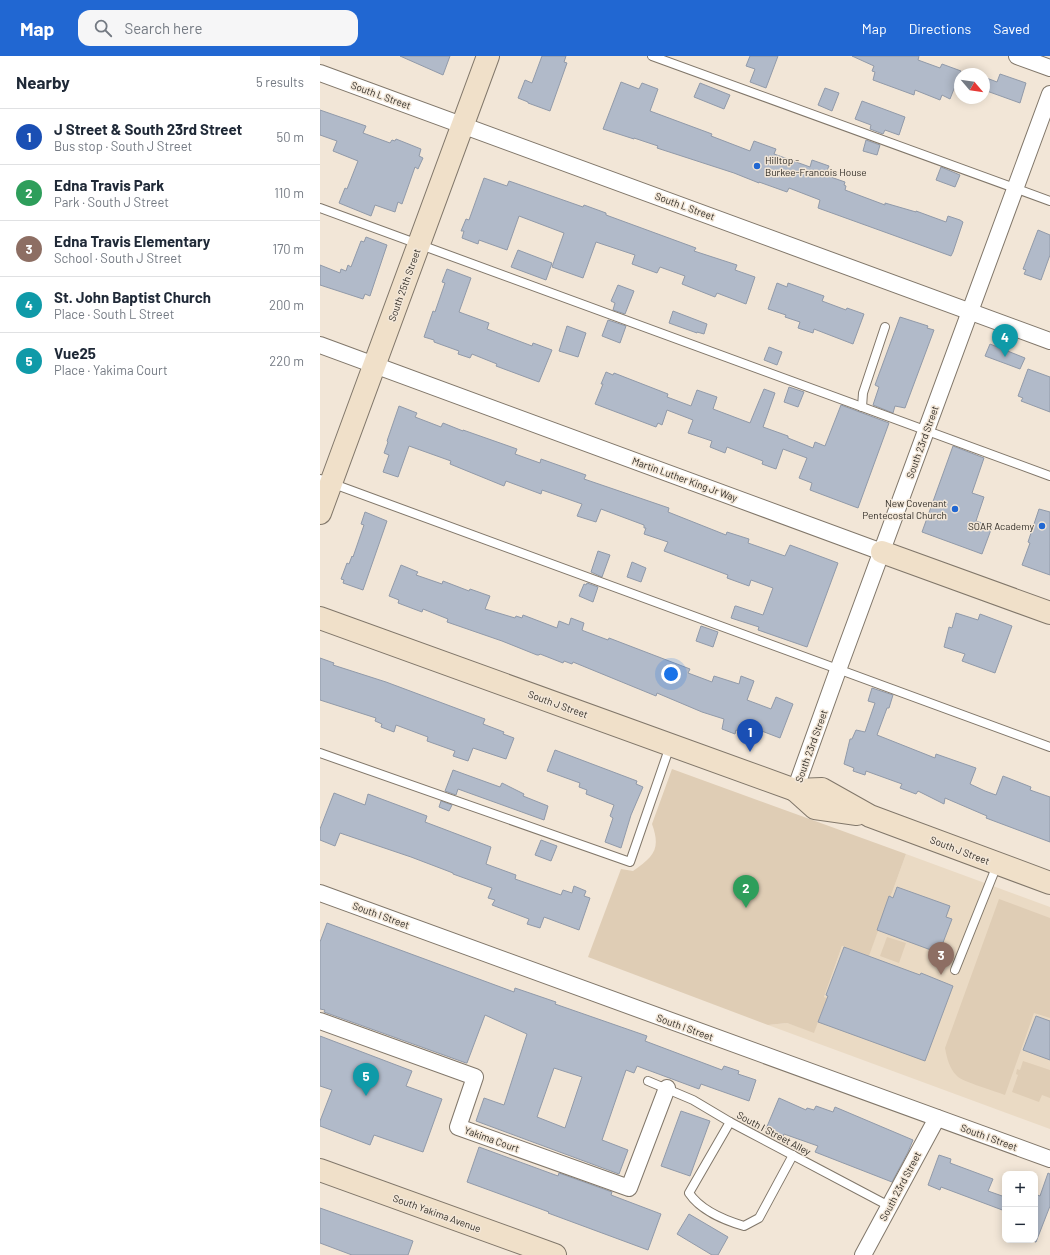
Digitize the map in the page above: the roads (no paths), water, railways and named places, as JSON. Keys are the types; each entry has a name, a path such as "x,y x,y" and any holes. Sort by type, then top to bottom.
{"street":[{"name":"South 25th Street","path":"320,513 326,481 375,365 488,56"},
{"path":"1017,56 1050,68"},
{"name":"South L Street","path":"320,73 463,124 1050,341"},
{"name":"South 23rd Street","path":"795,790 1050,94"},
{"name":"Martin Luther King Jr Way","path":"320,345 1050,613"},
{"name":"South J Street","path":"320,618 795,790 822,789 870,816 1050,884"},
{"name":"South I Street","path":"320,893 1050,1160"},
{"name":"Yakima Court","path":"320,1021 474,1077 458,1127 629,1188 667,1088"},
{"name":"South 23rd Street","path":"863,1255 937,1118"},
{"name":"South Yakima Avenue","path":"320,1170 555,1255"}],"lane":[{"path":"652,56 1050,201"},
{"path":"320,208 1050,476"},
{"path":"862,407 863,393 885,327"},
{"path":"326,481 1050,747"},
{"path":"320,753 630,862 670,745"},
{"path":"955,970 997,864"},
{"name":"South I Street Alley","path":"648,1081 693,1100 730,1122 889,1206"},
{"path":"730,1122 689,1193 694,1201 721,1219 744,1226 759,1218 793,1155"}],"place":[{"name":"Hilltop - Burkee-Francois House","path":"757,166"},
{"name":"St. John Baptist Church","path":"1005,357"},
{"name":"New Covenant Pentecostal Church","path":"955,509"},
{"name":"SOAR Academy","path":"1042,526"},
{"name":"J Street & South 23rd Street","path":"750,752"},
{"name":"Edna Travis Park","path":"746,908"},
{"name":"Edna Travis Elementary","path":"941,975"},
{"name":"Vue25","path":"366,1096"}]}
